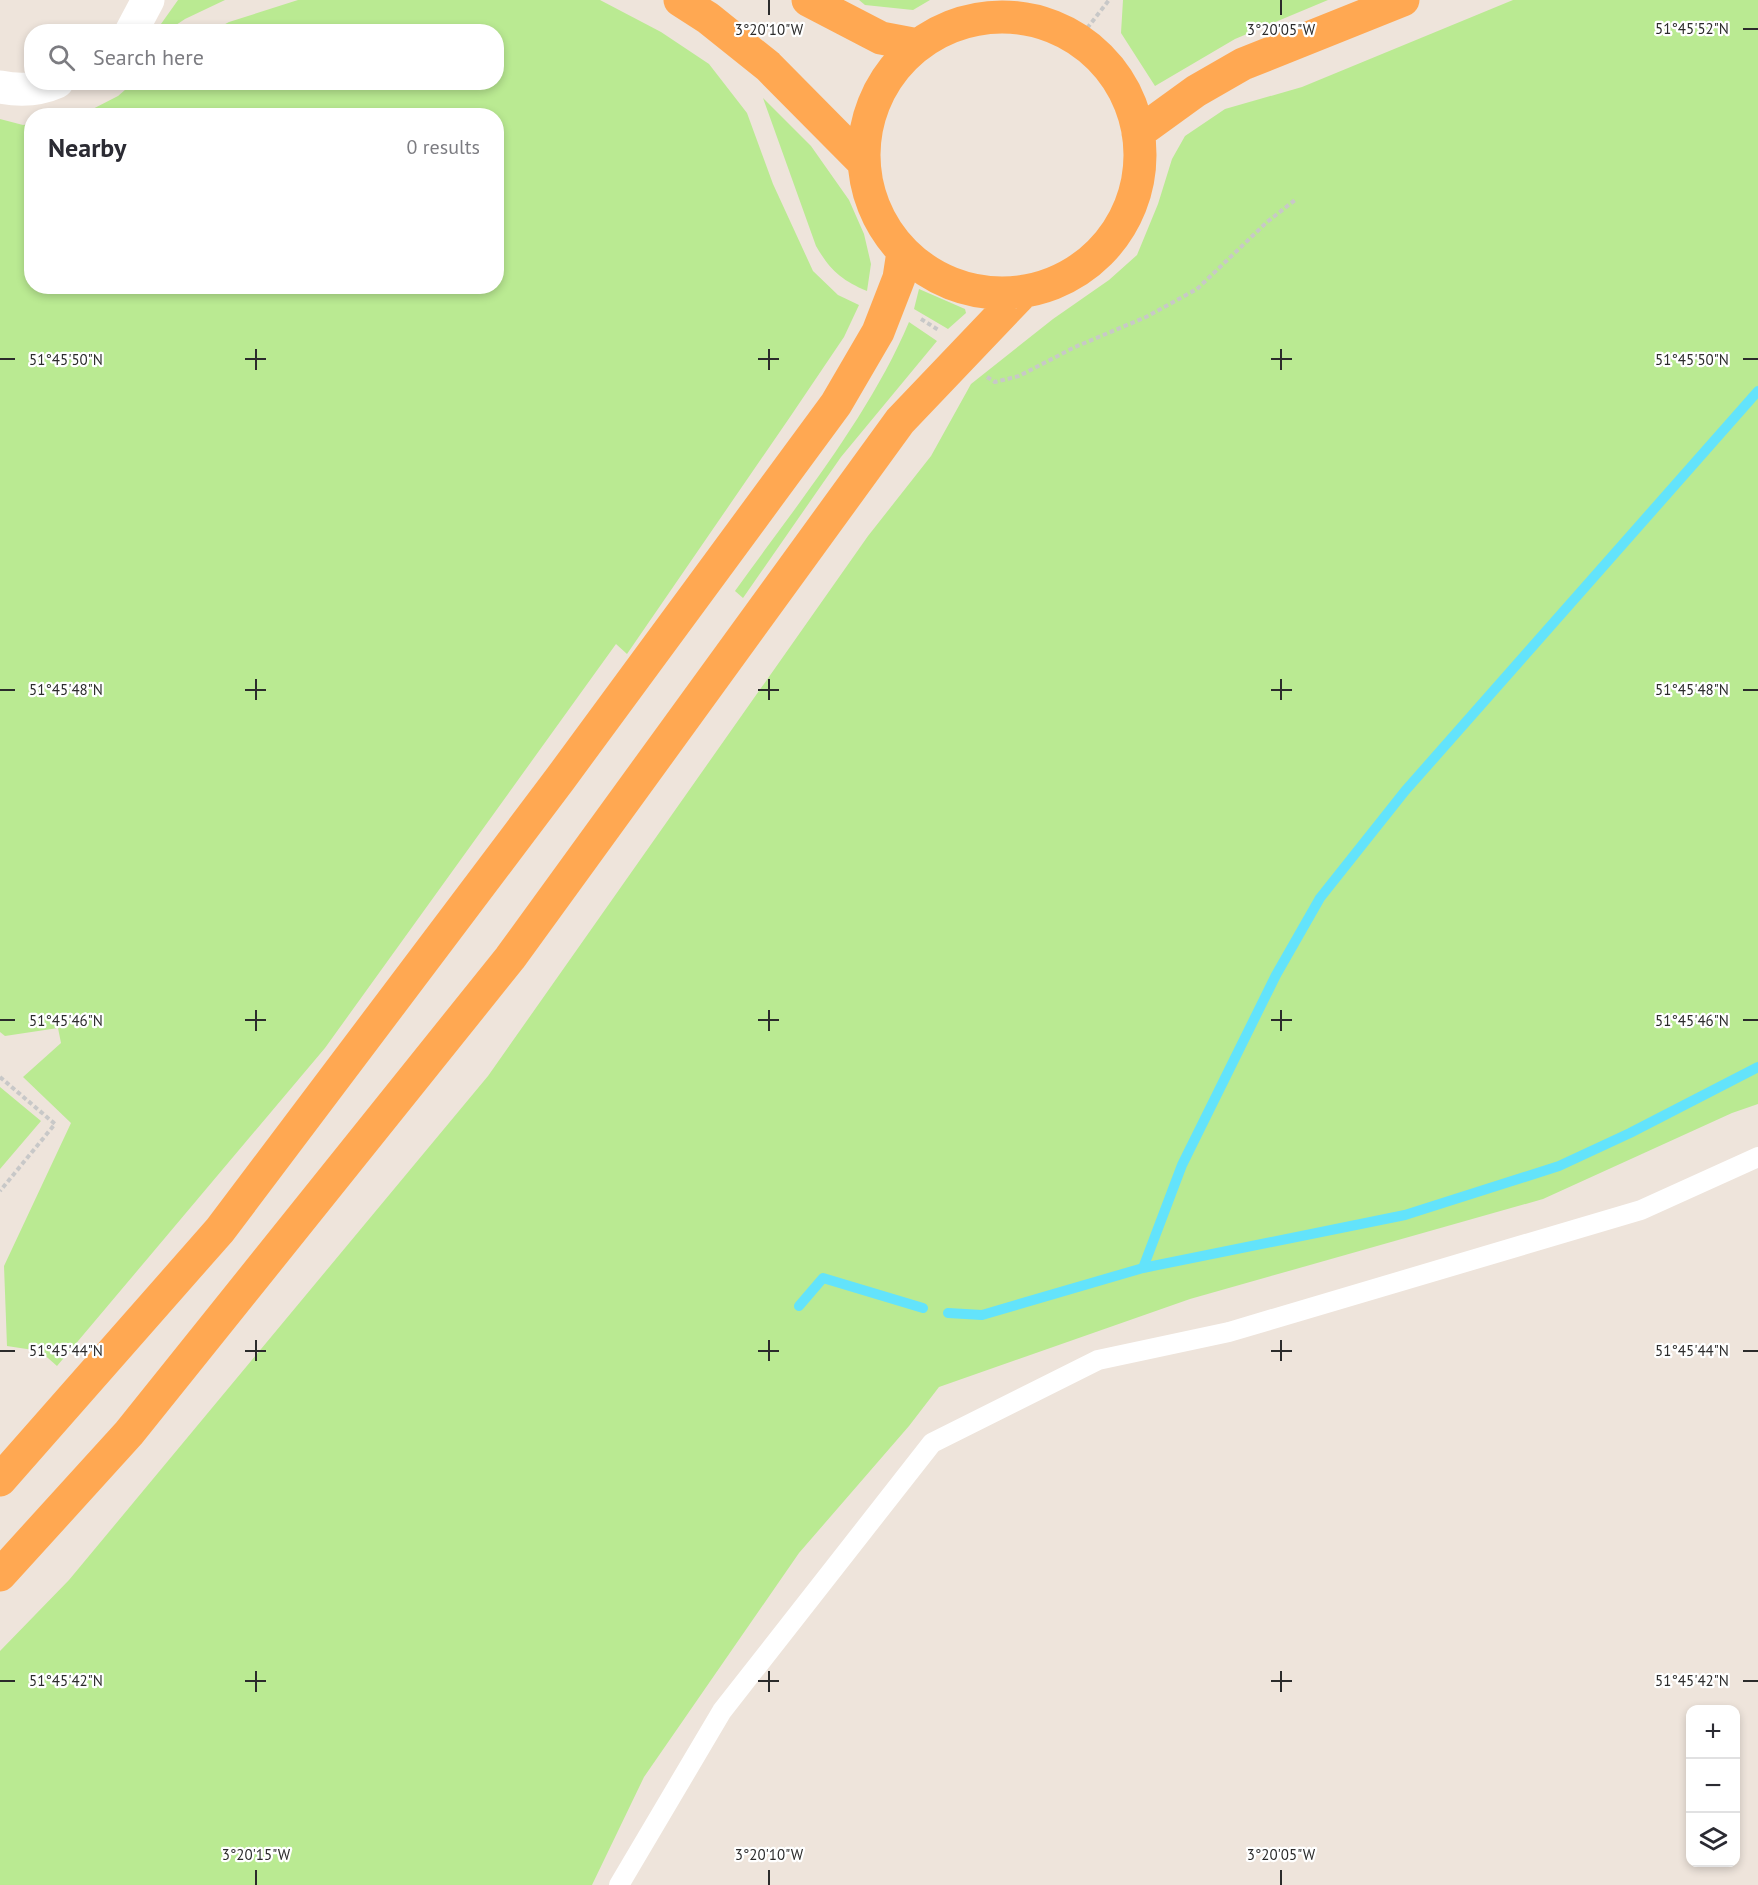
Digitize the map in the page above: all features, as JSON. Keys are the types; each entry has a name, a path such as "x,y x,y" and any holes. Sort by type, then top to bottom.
{"highway":[{"path":"680,0 708,18 768,66 863,162"},
{"path":"808,0 881,38 918,45"},
{"path":"1138,133 1196,91 1243,64 1403,0"},
{"path":"1014,18 1047,25 1078,40 1106,65 1127,96 1138,133 1140,159 1136,186 1128,212 1114,236 1096,256 1075,272 1051,285 1024,291 980,292 938,278 903,252 882,225 869,195 863,162 865,129 876,97 894,68 918,45 947,28 980,19 1014,18"},
{"path":"0,1480 220,1230 561,779 829,414 878,332 899,278 903,252"},
{"path":"0,1575 129,1433 510,958 900,421 1024,291"}],"street":[{"path":"135,24 148,0"},
{"path":"0,87 24,89"}],"lane":[{"path":"619,1885 722,1711 932,1443 1098,1360 1229,1332 1641,1210 1758,1157"}],"path":[{"path":"1078,40 1109,0"},
{"path":"981,374 995,382 1018,376 1075,347 1146,317 1197,288 1267,222 1295,201"},
{"path":"913,314 943,333"},
{"path":"0,1077 55,1124 0,1191"}],"green space":[{"path":"178,0 225,0 178,24 161,24"},
{"path":"298,0 600,0 661,32 709,64 747,113 773,184 813,271 838,295 859,305 844,337 627,654 616,644 325,1048 57,1366 40,1351 7,1346 4,1266 71,1123 23,1077 61,1043 58,1028 5,1036 0,1032 0,119 24,125 24,294 504,294 504,108 95,108 125,90 504,90 504,24 225,24"},
{"path":"859,0 930,0 913,10 865,5"},
{"path":"1123,0 1328,0 1235,39 1155,86 1121,33"},
{"path":"1513,0 1758,0 1758,1104 1732,1113 1543,1199 1190,1299 939,1387 909,1426 799,1553 644,1777 592,1885 0,1885 0,1651 69,1580 488,1076 868,536 931,456 971,384 1053,319 1109,280 1137,255 1158,204 1172,159 1185,136 1225,109 1302,87"},
{"path":"763,98 811,146 849,200 864,234 871,264 867,291 850,283 837,273 826,262 816,246"},
{"path":"919,289 965,309 966,313 948,329 914,309"},
{"path":"909,322 937,341 841,457 743,598 735,591 830,461 852,427"},
{"path":"0,1087 41,1121 0,1169"}],"waterway":[{"path":"1143,1268 1182,1165 1276,975 1320,898 1405,791 1758,391"},
{"path":"948,1313 982,1315 1143,1268 1405,1215 1559,1166 1630,1133 1758,1067"},
{"path":"799,1306 823,1278 923,1308"}]}
